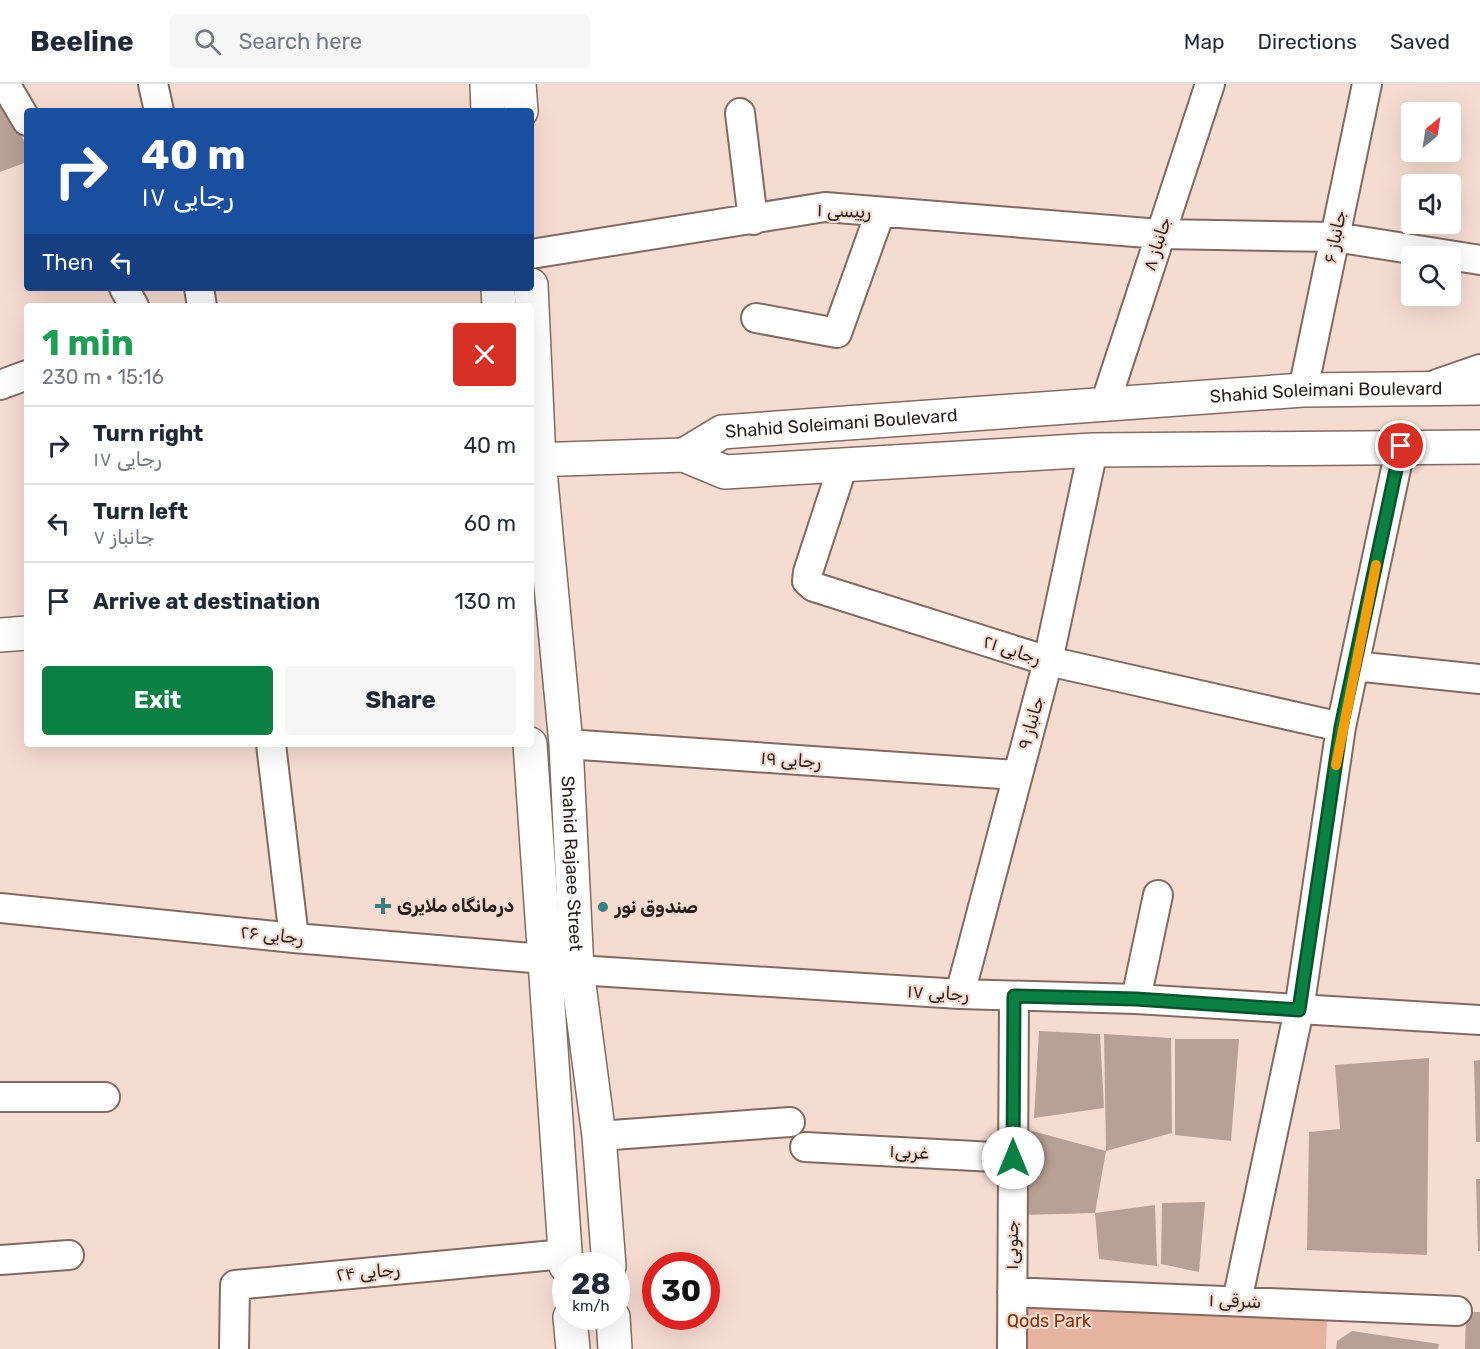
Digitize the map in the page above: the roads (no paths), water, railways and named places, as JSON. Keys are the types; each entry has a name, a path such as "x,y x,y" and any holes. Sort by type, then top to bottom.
{"main road":[{"path":"487,84 489,108"},
{"path":"519,84 521,108"},
{"name":"Shahid Soleimani Boulevard","path":"684,454 722,432 1303,390 1480,388"},
{"name":"Shahid Rajaee Street","path":"534,416 535,460 566,744 577,970 599,1136 608,1252"},
{"name":"Shahid Soleimani Boulevard","path":"684,454 725,472 1093,450 1480,447"},
{"path":"535,460 684,454"},
{"path":"0,635 24,633"},
{"name":"Shahid Rajaee Street","path":"530,747 565,1252"},
{"path":"571,1330 573,1349"},
{"path":"614,1330 615,1349"}],"street":[{"path":"5,84 24,116"},
{"path":"153,84 158,108"},
{"name":"جانباز ۸","path":"1105,404 1210,84"},
{"name":"جانباز ۶","path":"1303,390 1367,84"},
{"path":"740,113 753,220"},
{"name":"رییسی ۱","path":"534,254 825,207 1160,234 1335,237 1480,260"},
{"path":"756,318 837,333 880,213"},
{"path":"1424,389 1480,369"},
{"path":"0,385 24,376"},
{"path":"1237,1302 1299,1010 1341,727 1401,446"},
{"name":"جانباز ۹","path":"960,994 1048,661 1093,450"},
{"name":"رجایی ۲۱","path":"843,465 808,572 807,581 814,587 1048,661 1341,727"},
{"path":"1354,666 1480,679"},
{"name":"رجایی ۱۹","path":"566,744 1016,776"},
{"path":"272,747 294,938"},
{"path":"1136,999 1158,895"},
{"name":"رجایی ۲۶","path":"0,908 294,938 544,959"},
{"name":"رجایی ۱۷","path":"577,970 960,994 1136,999 1480,1020"},
{"name":"جنوبی۱","path":"1012,1349 1014,996"},
{"path":"0,1097 105,1097"},
{"path":"599,1136 790,1122"},
{"name":"غربی۱","path":"805,1147 1013,1158"},
{"path":"0,1260 69,1255"},
{"name":"رجایی ۲۴","path":"234,1349 235,1285 552,1261"},
{"name":"شرقی ۱","path":"1012,1292 1457,1311"}],"place":[{"name":"درمانگاه ملایری","path":"383,906"},
{"name":"صندوق نور","path":"603,907"}],"park label":[{"name":"Qods Park","path":"1049,1321"}]}
